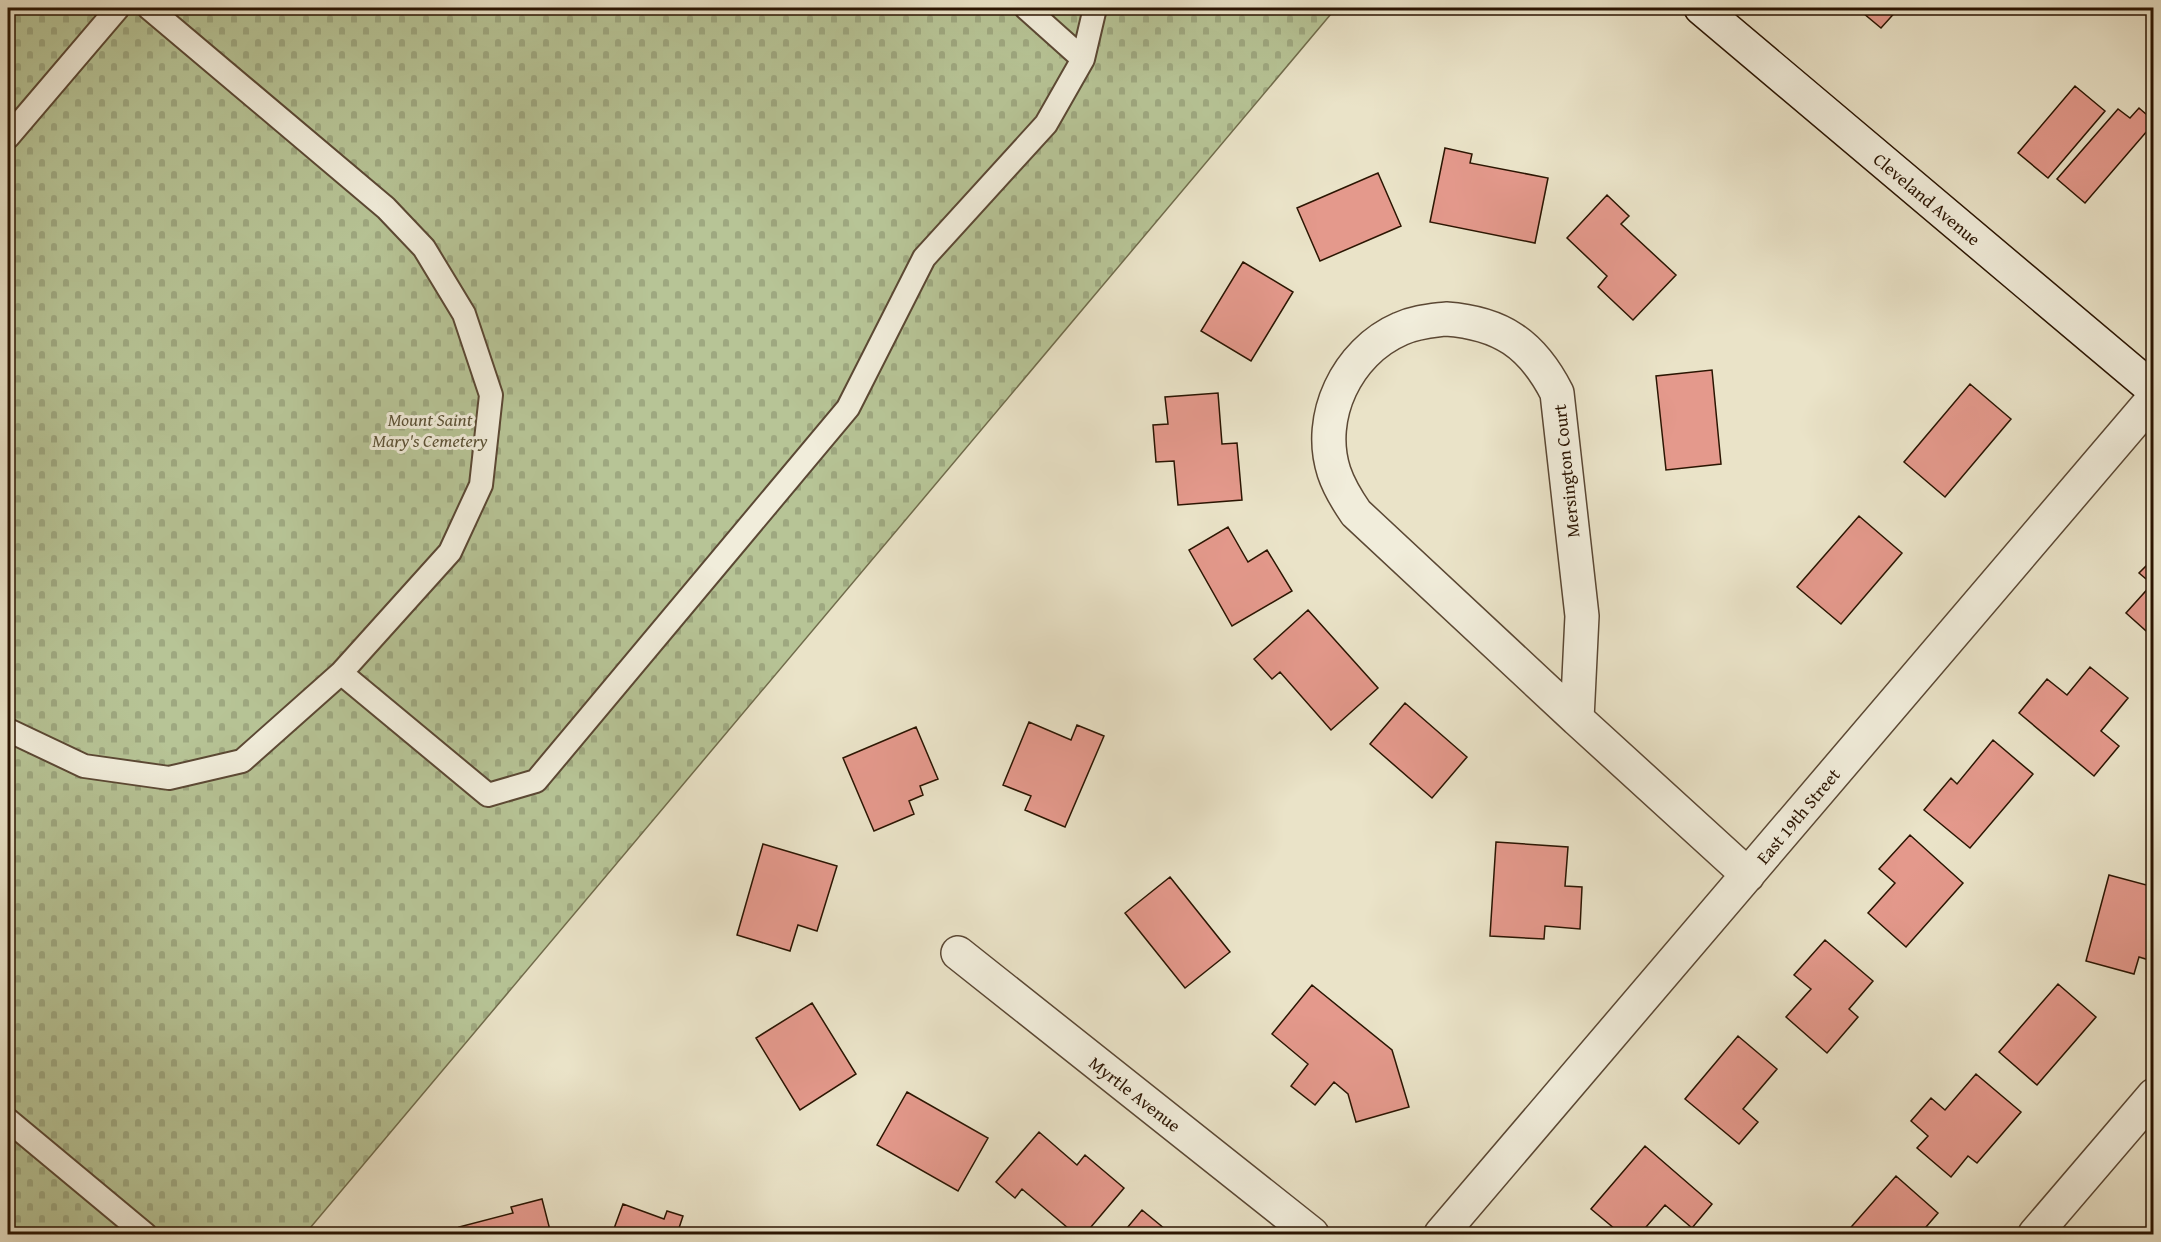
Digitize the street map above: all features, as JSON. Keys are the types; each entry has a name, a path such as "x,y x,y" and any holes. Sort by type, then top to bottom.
{"street":[{"name":"Cleveland Avenue","path":"1701,8 2154,390"},
{"name":"Mersington Court","path":"1577,719 1582,616 1557,393 1546,372 1531,354 1514,339 1492,327 1469,320 1446,319 1423,322 1400,329 1379,341 1361,357 1346,377 1336,399 1330,422 1330,447 1334,470 1343,493 1356,513 1374,530 1577,719 1748,875"},
{"name":"East 19th Street","path":"1441,1234 2154,398"},
{"name":"Myrtle Avenue","path":"958,953 1312,1234"},
{"path":"2035,1234 2154,1095"}],"lane":[{"path":"8,137 118,8"},
{"path":"8,730 84,765 169,778 243,761 341,673 450,552 481,485 491,396 464,314 424,248 386,208 149,8"},
{"path":"1026,8 1083,58"},
{"path":"341,673 488,795 536,781 848,408 924,258 1046,124 1083,58 1095,8"},
{"path":"8,1120 145,1234"}],"green space":[{"name":"Mount Saint Mary's Cemetery","path":"8,8 1336,8 305,1234 8,1234"}],"building":[{"path":"1857,8 1899,8 1881,28"},
{"path":"2075,86 2105,111 2048,178 2018,153"},
{"path":"2139,108 2154,123 2085,203 2057,179 2118,109 2130,118"},
{"path":"1445,148 1472,154 1470,163 1548,178 1535,243 1430,222"},
{"path":"1378,173 1401,226 1320,261 1297,208"},
{"path":"1607,195 1629,216 1621,224 1676,275 1633,320 1598,287 1607,276 1567,238"},
{"path":"1243,262 1293,292 1251,361 1201,331"},
{"path":"1712,370 1721,464 1666,470 1656,376"},
{"path":"1970,384 2011,419 1945,497 1904,462"},
{"path":"1218,393 1222,444 1237,443 1242,500 1178,505 1174,461 1156,462 1153,425 1168,424 1165,397"},
{"path":"1859,516 1902,553 1841,624 1797,587"},
{"path":"1228,527 1248,562 1267,550 1292,591 1232,626 1189,550"},
{"path":"2154,558 2154,638 2126,613 2152,584 2139,573"},
{"path":"1308,610 1378,688 1331,730 1280,672 1272,679 1254,659"},
{"path":"2090,667 2128,698 2101,731 2119,746 2094,776 2019,713 2047,679 2067,695"},
{"path":"1405,703 1467,757 1432,798 1370,744"},
{"path":"1029,722 1071,740 1077,725 1104,736 1065,827 1025,810 1031,796 1003,785"},
{"path":"916,727 938,779 920,786 923,795 909,801 914,814 874,831 843,758"},
{"path":"1993,740 2033,774 1970,848 1924,810 1951,778 1957,784"},
{"path":"1910,835 1963,883 1906,947 1868,913 1895,883 1879,869"},
{"path":"1496,842 1568,847 1565,886 1582,887 1580,929 1545,926 1544,939 1490,936"},
{"path":"763,844 837,866 817,931 798,925 790,951 737,935"},
{"path":"2109,875 2154,887 2154,944 2149,960 2139,957 2134,974 2086,961"},
{"path":"1170,877 1230,952 1185,988 1125,913"},
{"path":"1825,940 1873,981 1849,1009 1858,1017 1827,1053 1786,1017 1811,989 1794,975"},
{"path":"2058,984 2096,1017 2037,1085 1999,1052"},
{"path":"1312,985 1392,1050 1409,1107 1356,1122 1348,1094 1334,1082 1315,1105 1291,1086 1308,1064 1272,1034"},
{"path":"812,1003 856,1074 800,1110 756,1038"},
{"path":"1738,1036 1777,1069 1743,1109 1758,1122 1739,1144 1685,1099"},
{"path":"1976,1074 2021,1112 1977,1163 1968,1156 1951,1177 1917,1148 1928,1136 1911,1121 1931,1098 1945,1110"},
{"path":"907,1092 988,1138 958,1191 877,1145"},
{"path":"1039,1132 1077,1165 1085,1155 1124,1188 1085,1234 1075,1234 1022,1189 1015,1198 996,1182"},
{"path":"1645,1146 1712,1204 1692,1228 1665,1205 1640,1234 1621,1234 1591,1209"},
{"path":"1896,1176 1938,1213 1920,1234 1845,1234"},
{"path":"542,1199 551,1234 461,1234 459,1227 513,1213 511,1207"},
{"path":"623,1204 664,1219 667,1211 683,1216 678,1231 690,1234 612,1234"},
{"path":"1142,1210 1171,1234 1122,1234"}]}
